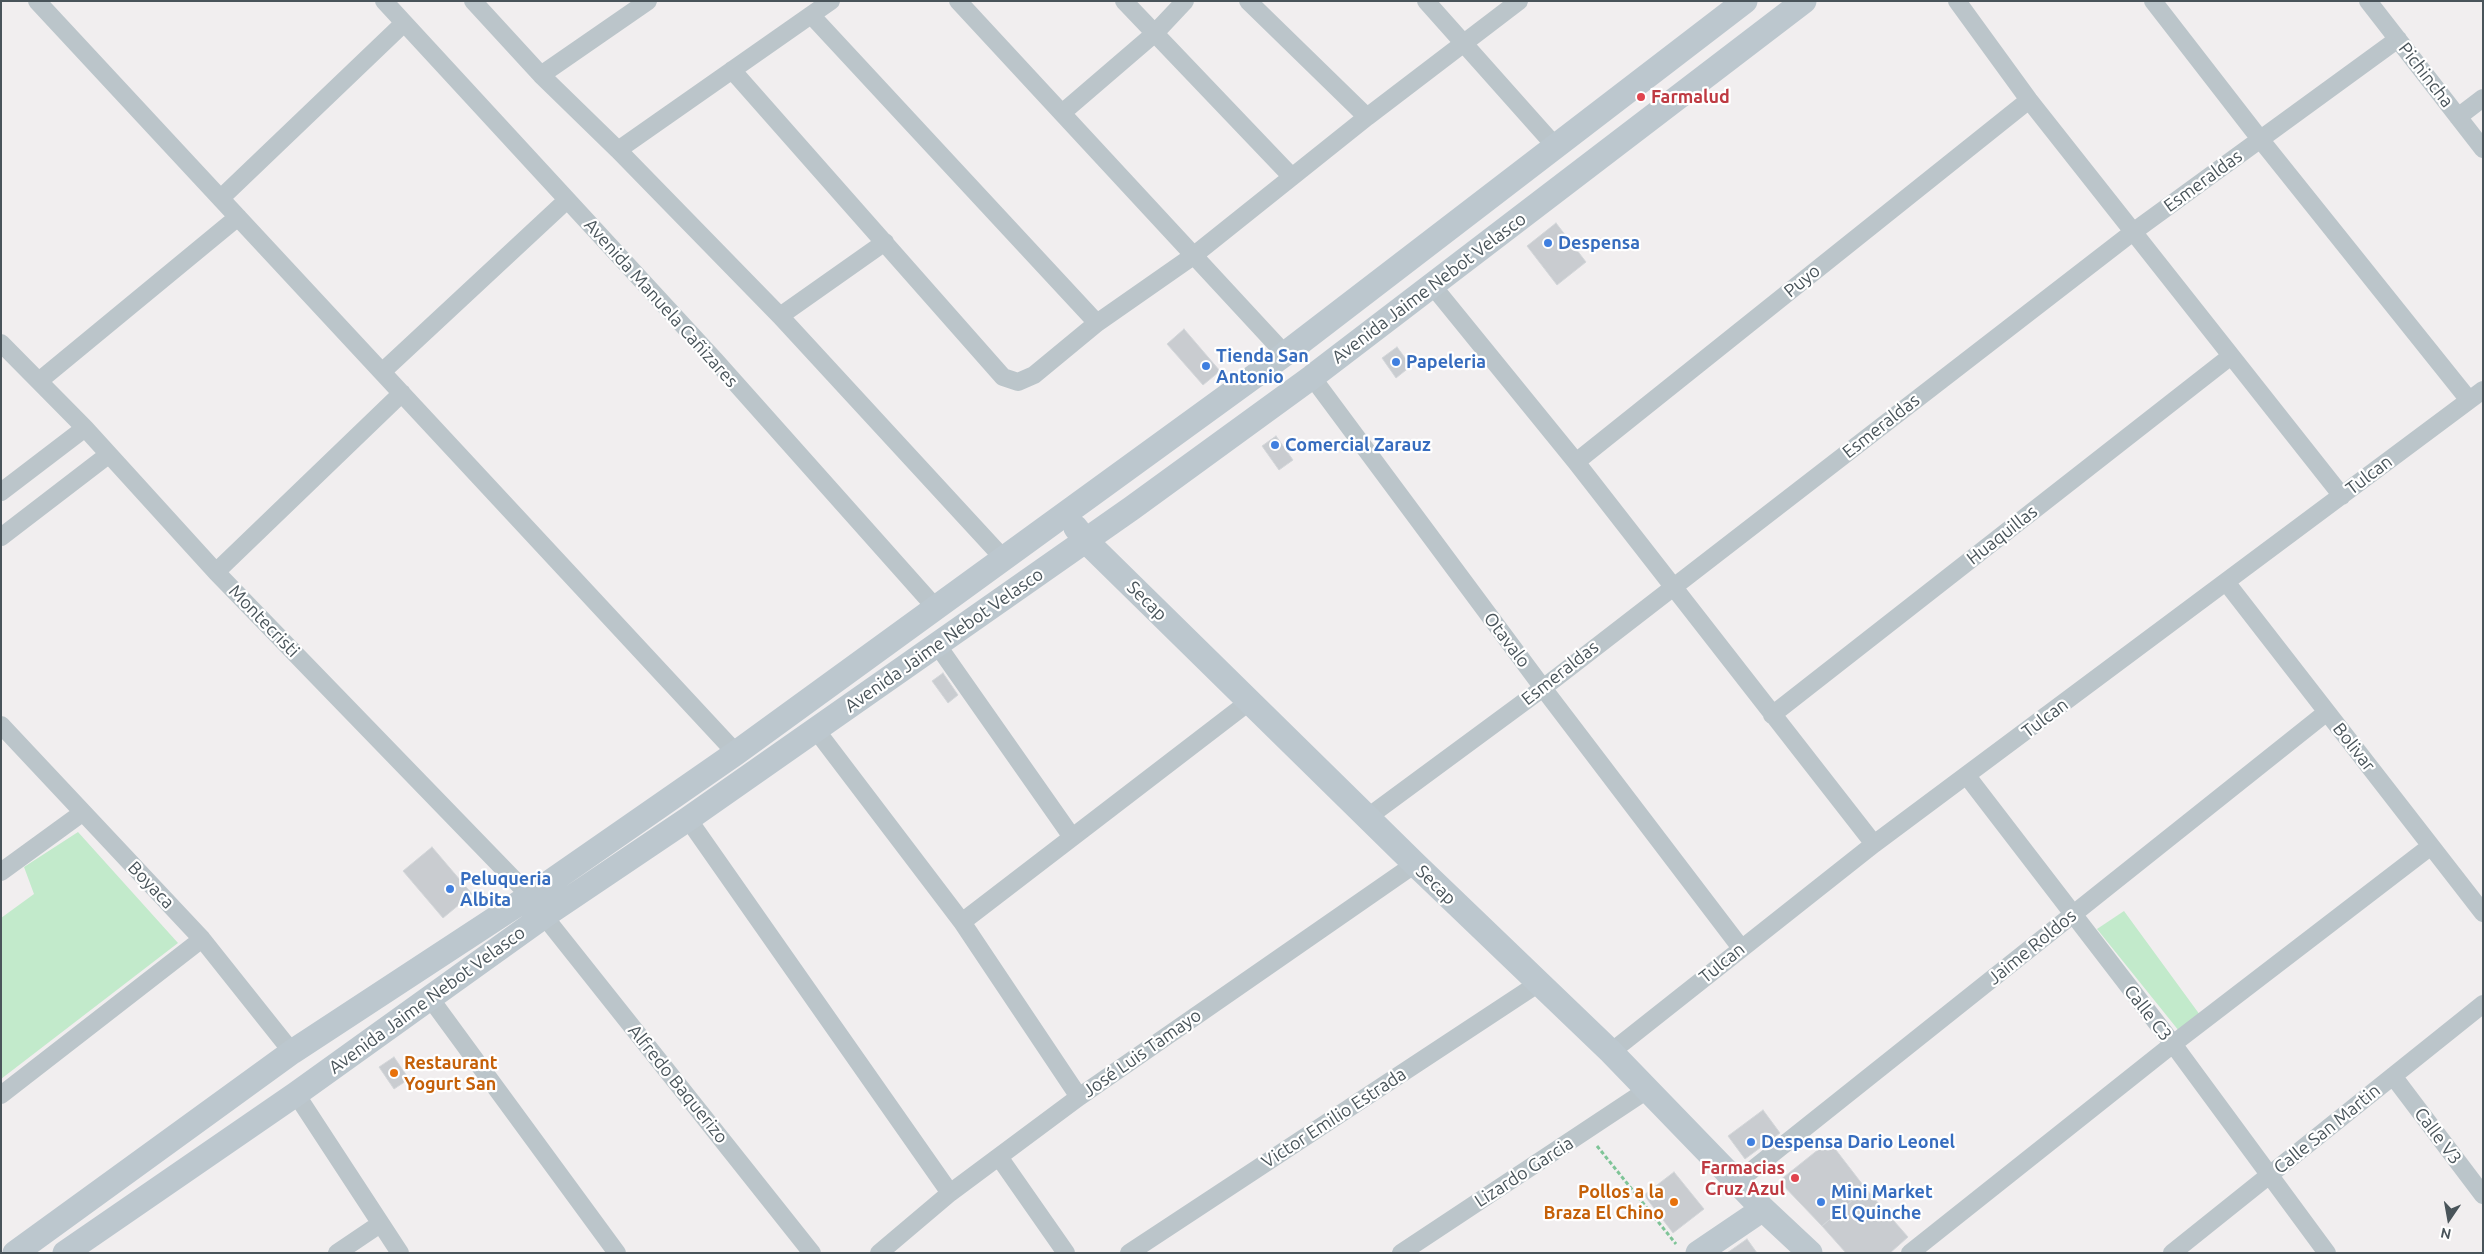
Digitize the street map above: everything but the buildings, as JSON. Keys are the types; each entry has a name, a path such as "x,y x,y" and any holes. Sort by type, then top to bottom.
{"main road":[{"name":"Avenida Jaime Nebot Velasco","path":"14,1253 292,1052 530,896 736,753 1285,354 1744,1"},
{"name":"Avenida Jaime Nebot Velasco","path":"64,1253 296,1094 544,916 688,819 1086,541 1312,377 1804,1"},
{"name":"Secap","path":"1066,513 1086,541 1414,864 1611,1052 1763,1209 1810,1253"},
{"path":"961,589 981,614"},
{"path":"1687,1249 1763,1209"}],"street":[{"path":"37,1 736,753"},
{"name":"Avenida Manuela Cañizares","path":"384,1 568,200 935,607"},
{"path":"473,1 541,76 618,150 780,316 1004,559"},
{"path":"541,76 648,1"},
{"path":"618,150 832,1"},
{"path":"958,1 1285,354"},
{"path":"1124,1 1292,177"},
{"path":"1062,113 1154,34 1185,1"},
{"path":"1248,1 1367,117"},
{"path":"1426,1 1556,147"},
{"path":"732,70 1003,377 1018,382 1034,375 1097,323 1194,256 1367,117 1519,1"},
{"path":"1957,1 2028,100 2342,496"},
{"path":"2153,1 2260,139 2476,395"},
{"name":"Pichincha","path":"2368,1 2483,149"},
{"path":"812,16 1097,323"},
{"path":"221,198 404,23"},
{"name":"Esmeraldas","path":"1368,817 1543,688 2133,232 2398,39"},
{"path":"2458,117 2483,98"},
{"name":"Puyo","path":"1576,462 2028,100"},
{"path":"382,372 568,200"},
{"path":"39,381 238,217"},
{"path":"780,316 885,242"},
{"path":"1432,285 1674,585 1772,715 1874,844"},
{"name":"Montecristi","path":"1,342 85,428 108,456 216,572 530,896"},
{"name":"Huaquillas","path":"1772,715 2231,356"},
{"name":"Otavalo","path":"1312,377 1543,688 1741,948"},
{"path":"216,572 402,393"},
{"name":"Tulcan","path":"1611,1052 1874,844 2476,395"},
{"path":"1,492 85,428"},
{"path":"1,537 108,456"},
{"name":"Bolivar","path":"2226,582 2483,913"},
{"path":"938,646 1072,836"},
{"path":"962,922 1250,701"},
{"name":"Jaime Roldos","path":"1737,1182 2327,712"},
{"name":"Boyaca","path":"1,725 202,939 292,1052"},
{"path":"816,730 962,922 1079,1097"},
{"name":"Calle C3","path":"1967,776 2173,1044 2327,1253"},
{"path":"1,872 82,813"},
{"path":"688,819 950,1193"},
{"path":"1910,1253 2173,1044 2431,846"},
{"name":"José Luis Tamayo","path":"879,1253 950,1193 1079,1097 1414,864"},
{"name":"Alfredo Baquerizo","path":"544,916 812,1253"},
{"path":"1,1095 202,939"},
{"name":"Victor Emilio Estrada","path":"1129,1253 1539,983"},
{"path":"430,998 617,1253"},
{"name":"Calle San Martin","path":"2172,1253 2483,1004"},
{"name":"Calle V3","path":"2393,1076 2483,1195"},
{"name":"Lizardo Garcia","path":"1401,1253 1647,1090"},
{"path":"296,1094 400,1253"},
{"path":"999,1157 1066,1253"},
{"path":"337,1253 380,1224"}],"path":[{"path":"1586,1131 1687,1249"}],"green space":[{"path":"78,832 178,943 1,1079 1,918 34,894 24,867"},
{"path":"2124,911 2200,1015 2179,1031 2097,929"}],"place":[{"name":"Farmalud","path":"1641,97"},
{"name":"Despensa","path":"1548,243"},
{"name":"Papeleria","path":"1396,362"},
{"name":"Tienda San Antonio","path":"1206,366"},
{"name":"Comercial Zarauz","path":"1275,445"},
{"name":"Peluqueria Albita","path":"450,889"},
{"name":"Restaurant Yogurt San","path":"394,1073"},
{"name":"Despensa Dario Leonel","path":"1751,1142"},
{"name":"Farmacias Cruz Azul","path":"1795,1178"},
{"name":"Pollos a la Braza El Chino","path":"1674,1202"},
{"name":"Mini Market El Quinche","path":"1821,1202"}]}
